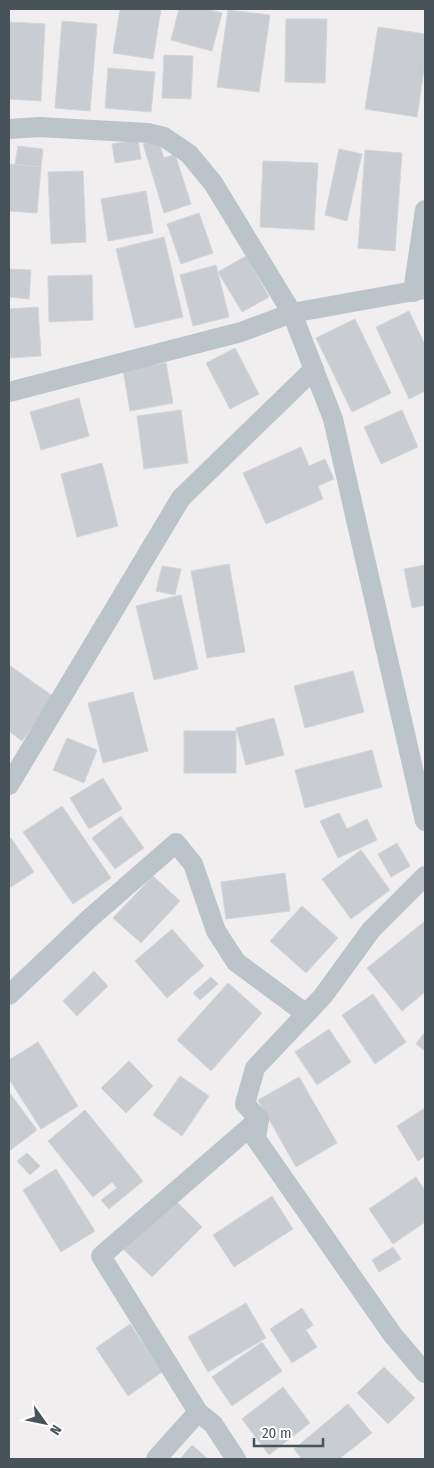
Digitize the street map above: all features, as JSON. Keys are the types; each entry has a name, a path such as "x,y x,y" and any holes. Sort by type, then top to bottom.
{"street":[{"path":"9,129 39,127 148,133 164,137 189,154 213,183 292,313 333,419 425,822"},
{"path":"9,392 241,332 292,313 419,290 425,210"},
{"path":"9,784 181,498 314,369"},
{"path":"9,995 90,918 176,843 193,864 216,931 236,962 305,1013"},
{"path":"259,1119 244,1104 255,1068 323,996 371,930 425,876"},
{"path":"259,1119 256,1139 392,1334 425,1373"},
{"path":"236,1459 213,1424 198,1412 101,1256 259,1119"},
{"path":"156,1459 198,1412"}],"building":[{"path":"120,9 161,9 153,59 113,53"},
{"path":"179,9 206,9 222,13 212,51 171,40"},
{"path":"228,10 270,15 259,92 217,87"},
{"path":"286,19 327,19 325,83 285,82"},
{"path":"62,21 97,24 90,111 55,108"},
{"path":"9,22 45,24 41,101 9,99"},
{"path":"378,27 425,34 425,63 417,117 365,109"},
{"path":"164,55 193,56 191,99 162,98"},
{"path":"108,68 155,72 151,112 105,108"},
{"path":"158,139 164,158 175,154 191,204 164,213 143,144"},
{"path":"138,140 141,159 115,163 112,144"},
{"path":"18,146 43,149 41,167 15,164"},
{"path":"339,149 362,154 347,221 325,215"},
{"path":"365,150 402,153 395,251 358,248"},
{"path":"263,161 318,163 314,230 260,227"},
{"path":"9,164 41,167 37,213 9,211"},
{"path":"83,171 86,242 51,244 48,172"},
{"path":"146,191 153,233 108,241 101,199"},
{"path":"199,213 213,253 181,264 167,224"},
{"path":"164,237 183,317 135,328 116,249"},
{"path":"246,256 269,297 242,312 218,272"},
{"path":"216,265 229,317 193,326 180,275"},
{"path":"9,269 31,270 29,299 9,297"},
{"path":"92,275 93,320 49,322 48,276"},
{"path":"38,307 41,356 9,358 9,309"},
{"path":"409,311 425,345 425,391 409,399 376,327"},
{"path":"355,319 391,393 352,412 316,338"},
{"path":"235,348 259,394 230,409 206,363"},
{"path":"166,363 173,403 130,411 123,370"},
{"path":"79,398 89,436 41,450 30,412"},
{"path":"181,410 188,463 144,469 137,416"},
{"path":"402,410 418,447 381,464 364,427"},
{"path":"301,447 309,466 325,459 334,479 318,486 323,499 266,524 243,473"},
{"path":"102,463 118,526 77,537 61,474"},
{"path":"229,564 245,652 207,658 191,571"},
{"path":"425,565 425,605 412,608 404,569"},
{"path":"162,566 181,569 175,595 156,591"},
{"path":"181,595 198,669 154,680 136,606"},
{"path":"9,665 54,697 22,741 9,731"},
{"path":"353,671 364,712 305,728 294,686"},
{"path":"133,692 148,751 103,763 88,703"},
{"path":"274,718 284,755 246,765 236,728"},
{"path":"184,731 236,731 236,773 184,773"},
{"path":"67,738 97,750 84,783 53,770"},
{"path":"372,750 382,787 305,808 295,770"},
{"path":"103,778 122,809 89,829 70,798"},
{"path":"62,806 111,878 73,904 23,832"},
{"path":"339,813 347,829 367,819 377,840 338,858 320,821"},
{"path":"121,816 144,848 115,869 92,838"},
{"path":"11,838 34,872 11,887 9,884 9,839"},
{"path":"397,843 410,866 391,877 378,854"},
{"path":"361,850 390,890 351,919 322,879"},
{"path":"285,873 290,911 226,919 221,882"},
{"path":"153,876 180,901 141,943 113,918"},
{"path":"302,906 338,938 306,973 270,941"},
{"path":"425,921 425,992 402,1011 367,968"},
{"path":"172,929 204,966 167,998 135,961"},
{"path":"94,971 108,986 77,1016 63,1001"},
{"path":"211,977 218,984 200,1000 193,993"},
{"path":"228,983 262,1013 211,1071 177,1040"},
{"path":"373,994 406,1042 375,1064 342,1015"},
{"path":"329,1029 351,1062 317,1085 295,1052"},
{"path":"425,1032 425,1051 416,1044"},
{"path":"38,1042 78,1106 41,1129 9,1079 9,1060"},
{"path":"129,1061 153,1086 126,1113 101,1088"},
{"path":"180,1076 209,1096 182,1136 153,1115"},
{"path":"299,1077 337,1143 296,1167 258,1100"},
{"path":"9,1092 37,1130 9,1151"},
{"path":"425,1108 425,1156 418,1161 397,1126"},
{"path":"85,1110 143,1181 109,1209 101,1200 117,1188 112,1182 93,1197 48,1141"},
{"path":"27,1153 40,1166 30,1175 17,1161"},
{"path":"56,1169 95,1231 61,1252 23,1190"},
{"path":"416,1177 425,1191 425,1222 393,1244 369,1209"},
{"path":"272,1196 293,1229 234,1267 213,1235"},
{"path":"173,1198 202,1227 152,1277 123,1249"},
{"path":"393,1247 401,1259 379,1272 372,1260"},
{"path":"246,1303 266,1338 208,1372 188,1337"},
{"path":"302,1308 313,1325 306,1330 317,1347 292,1363 270,1329"},
{"path":"130,1324 162,1372 128,1396 96,1348"},
{"path":"262,1342 282,1371 232,1406 212,1377"},
{"path":"384,1367 415,1398 388,1424 357,1393"},
{"path":"283,1387 310,1423 269,1455 242,1419"},
{"path":"348,1404 372,1433 339,1459 302,1459 294,1449"},
{"path":"192,1445 208,1459 180,1459"}]}
